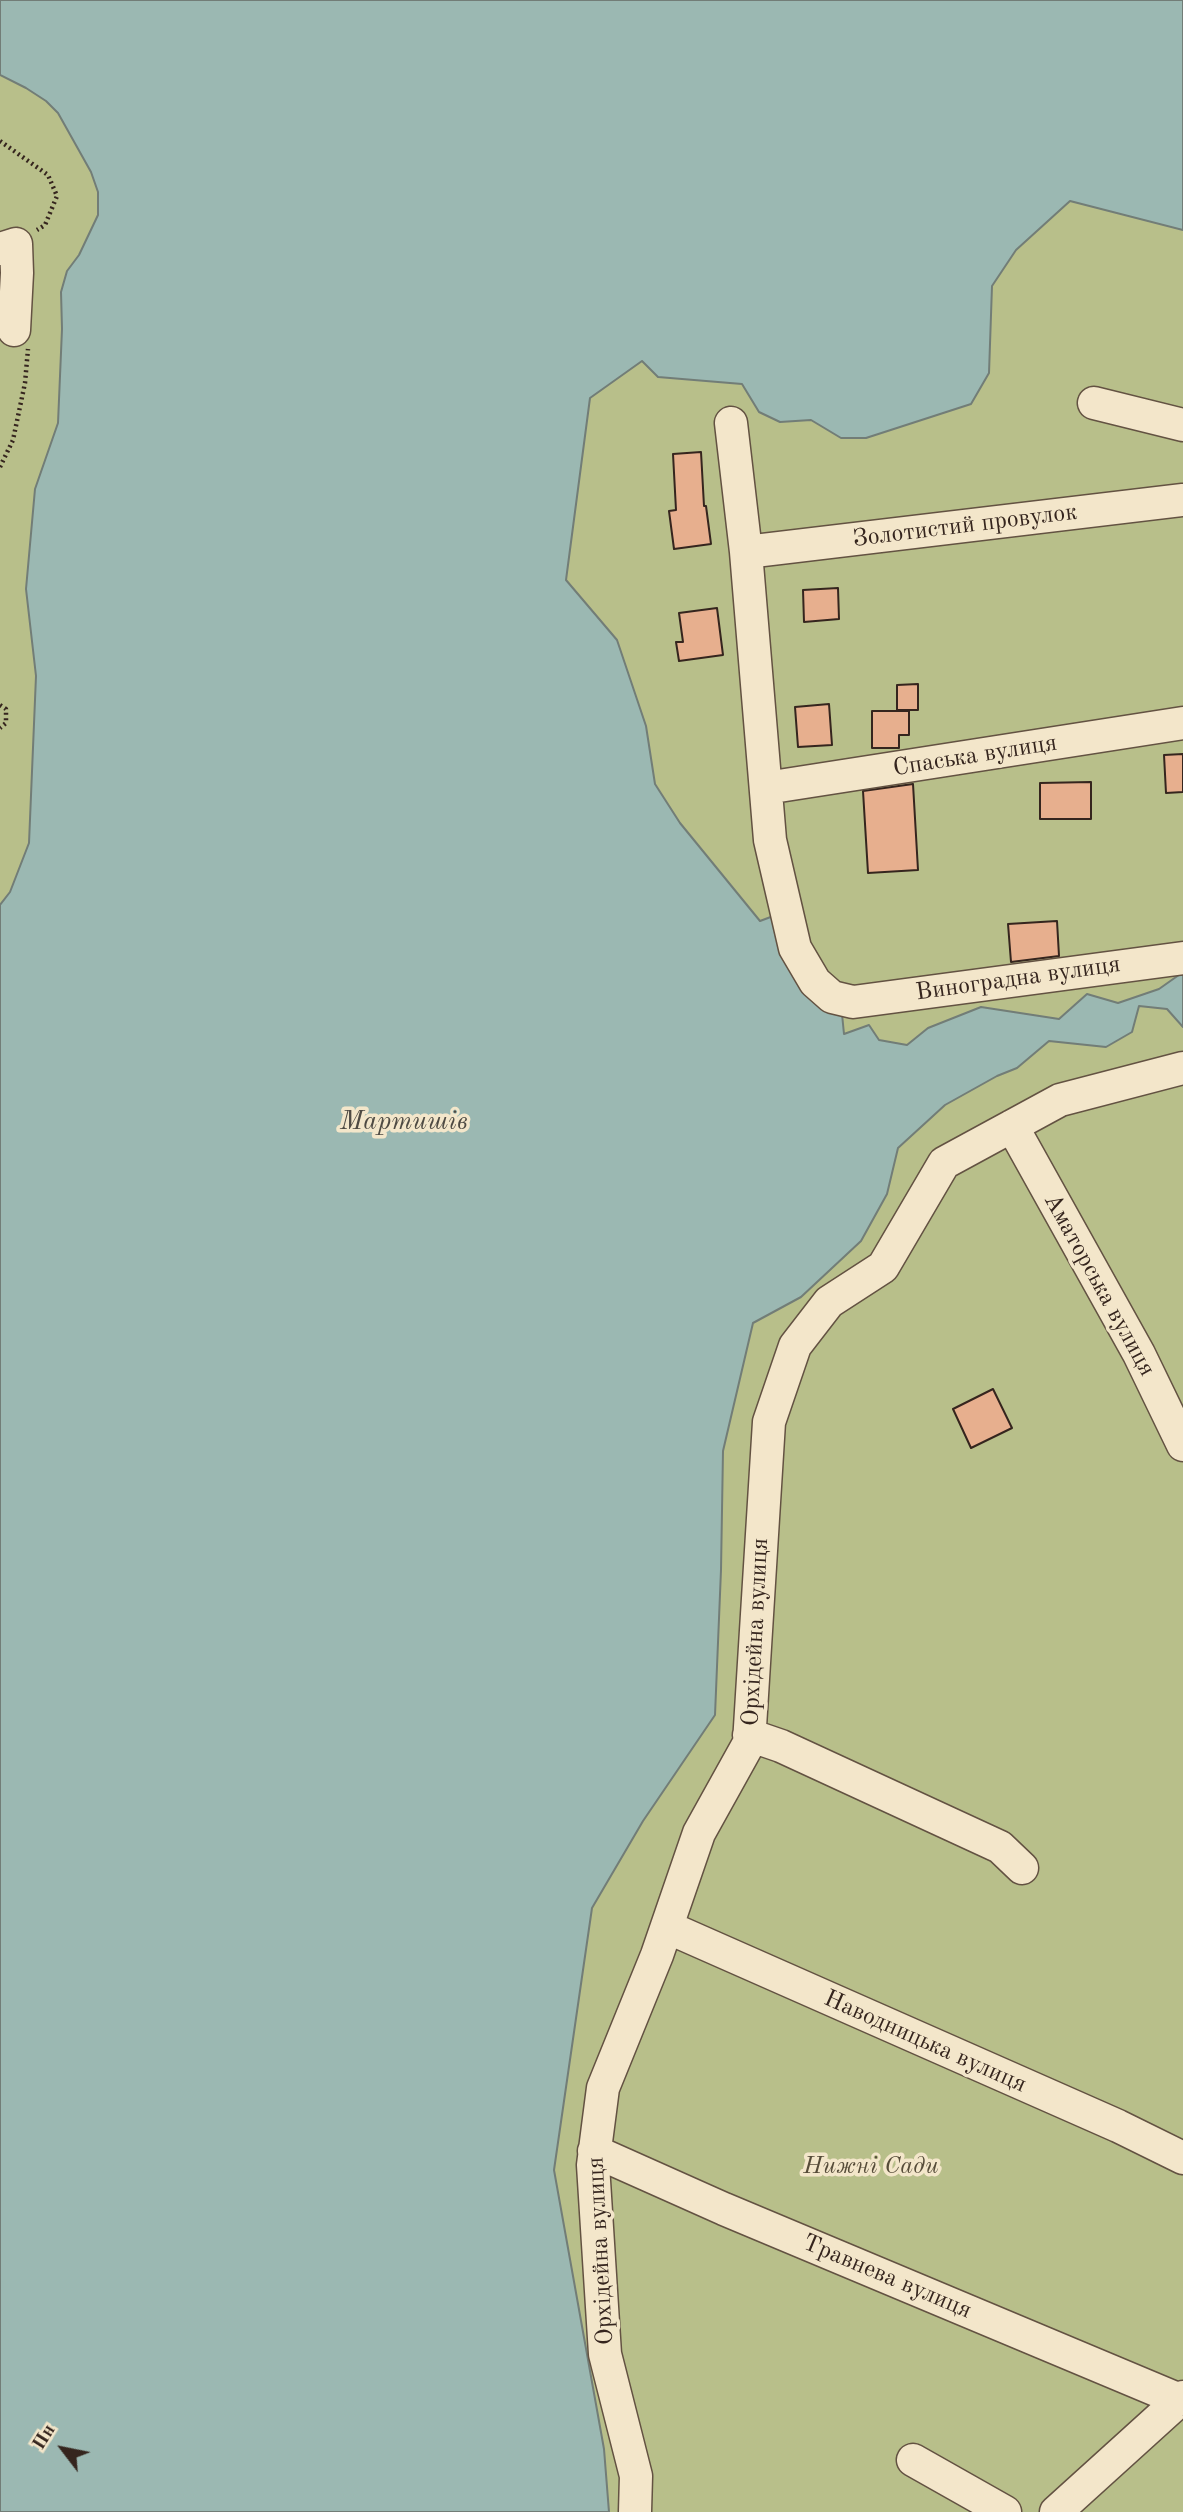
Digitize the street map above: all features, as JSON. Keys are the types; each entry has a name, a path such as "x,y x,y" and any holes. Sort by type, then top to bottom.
{"street":[{"path":"8,246 18,273 15,330"},
{"path":"1094,403 1183,425"},
{"path":"732,423 766,788"},
{"name":"Золотистий провулок","path":"746,552 1183,500"},
{"name":"Спаська вулиця","path":"766,788 1183,723"},
{"name":"Виноградна вулиця","path":"766,788 771,840 795,948 815,982 832,997 853,1002 1183,958"},
{"name":"Орхідейна вулиця","path":"635,2512 636,2476 605,2354 594,2151 603,2088 667,1927 699,1833 749,1744 769,1422 795,1346 829,1302 883,1267 944,1163 1060,1100 1183,1069"},
{"name":"Аматорська вулиця","path":"1012,1126 1139,1354 1183,1445"},
{"path":"749,1735 781,1746 1000,1847 1022,1868"},
{"name":"Наводницька вулиця","path":"667,1927 1118,2126 1183,2158"},
{"name":"Травнева вулиця","path":"594,2151 724,2209 1181,2398"},
{"path":"1056,2512 1181,2398"},
{"path":"914,2460 1004,2512"}],"path":[{"path":"0,141 48,175 57,196 45,225 8,246"},
{"path":"0,467 13,440 25,383 29,338 15,330"},
{"path":"0,705 6,709 6,723 0,727"}],"green space":[{"path":"0,75 46,101 58,113 91,172 98,192 98,215 79,255 67,271 61,292 58,423 35,489 26,589 36,676 29,843 10,892 0,905"},
{"name":"Нижні Сади","path":"1070,201 1183,230 1183,2512 609,2512 604,2449 553,2170 592,1908 643,1821 721,1570 723,1451 753,1323 801,1297 844,1034 842,1014 816,1004 784,937 760,921 680,823 655,783 646,726 617,640 566,580 590,398 642,361 658,377 742,384 759,412 780,422 811,420 841,438 866,438 971,404 989,372 992,286 1016,250"}],"water":[{"name":"Мартишів","path":"0,0 1183,0 1183,230 1070,201 1016,250 992,286 989,373 971,404 866,438 841,438 811,420 780,422 759,412 742,384 658,377 642,361 590,398 566,580 617,640 646,726 655,784 680,823 760,921 776,915 816,1004 842,1014 844,1034 869,1025 879,1040 907,1045 928,1028 981,1007 1059,1019 1087,994 1118,1003 1159,989 1183,972 1183,1027 1167,1009 1139,1006 1132,1032 1106,1047 1049,1041 1017,1068 945,1105 898,1148 887,1194 861,1241 801,1297 753,1323 723,1451 715,1715 643,1821 592,1908 554,2170 604,2449 609,2512 0,2512 0,905 10,892 29,843 36,676 26,589 35,489 58,423 61,292 67,271 79,255 98,215 98,192 91,172 58,113 46,101 0,75"}],"building":[{"path":"701,452 704,506 711,544 674,549 669,511 676,510 673,454"},
{"path":"838,588 839,619 804,622 803,590"},
{"path":"717,608 723,655 679,661 676,642 683,642 679,613"},
{"path":"918,684 918,710 897,710 897,685"},
{"path":"829,704 832,745 798,747 795,707"},
{"path":"872,711 909,711 909,735 899,735 899,748 872,748"},
{"path":"1183,754 1183,792 1166,793 1164,755"},
{"path":"1091,782 1091,819 1040,819 1040,783"},
{"path":"913,784 918,870 868,873 863,791"},
{"path":"1057,921 1059,956 1011,962 1008,924"},
{"path":"993,1389 1012,1428 971,1448 953,1409"}]}
